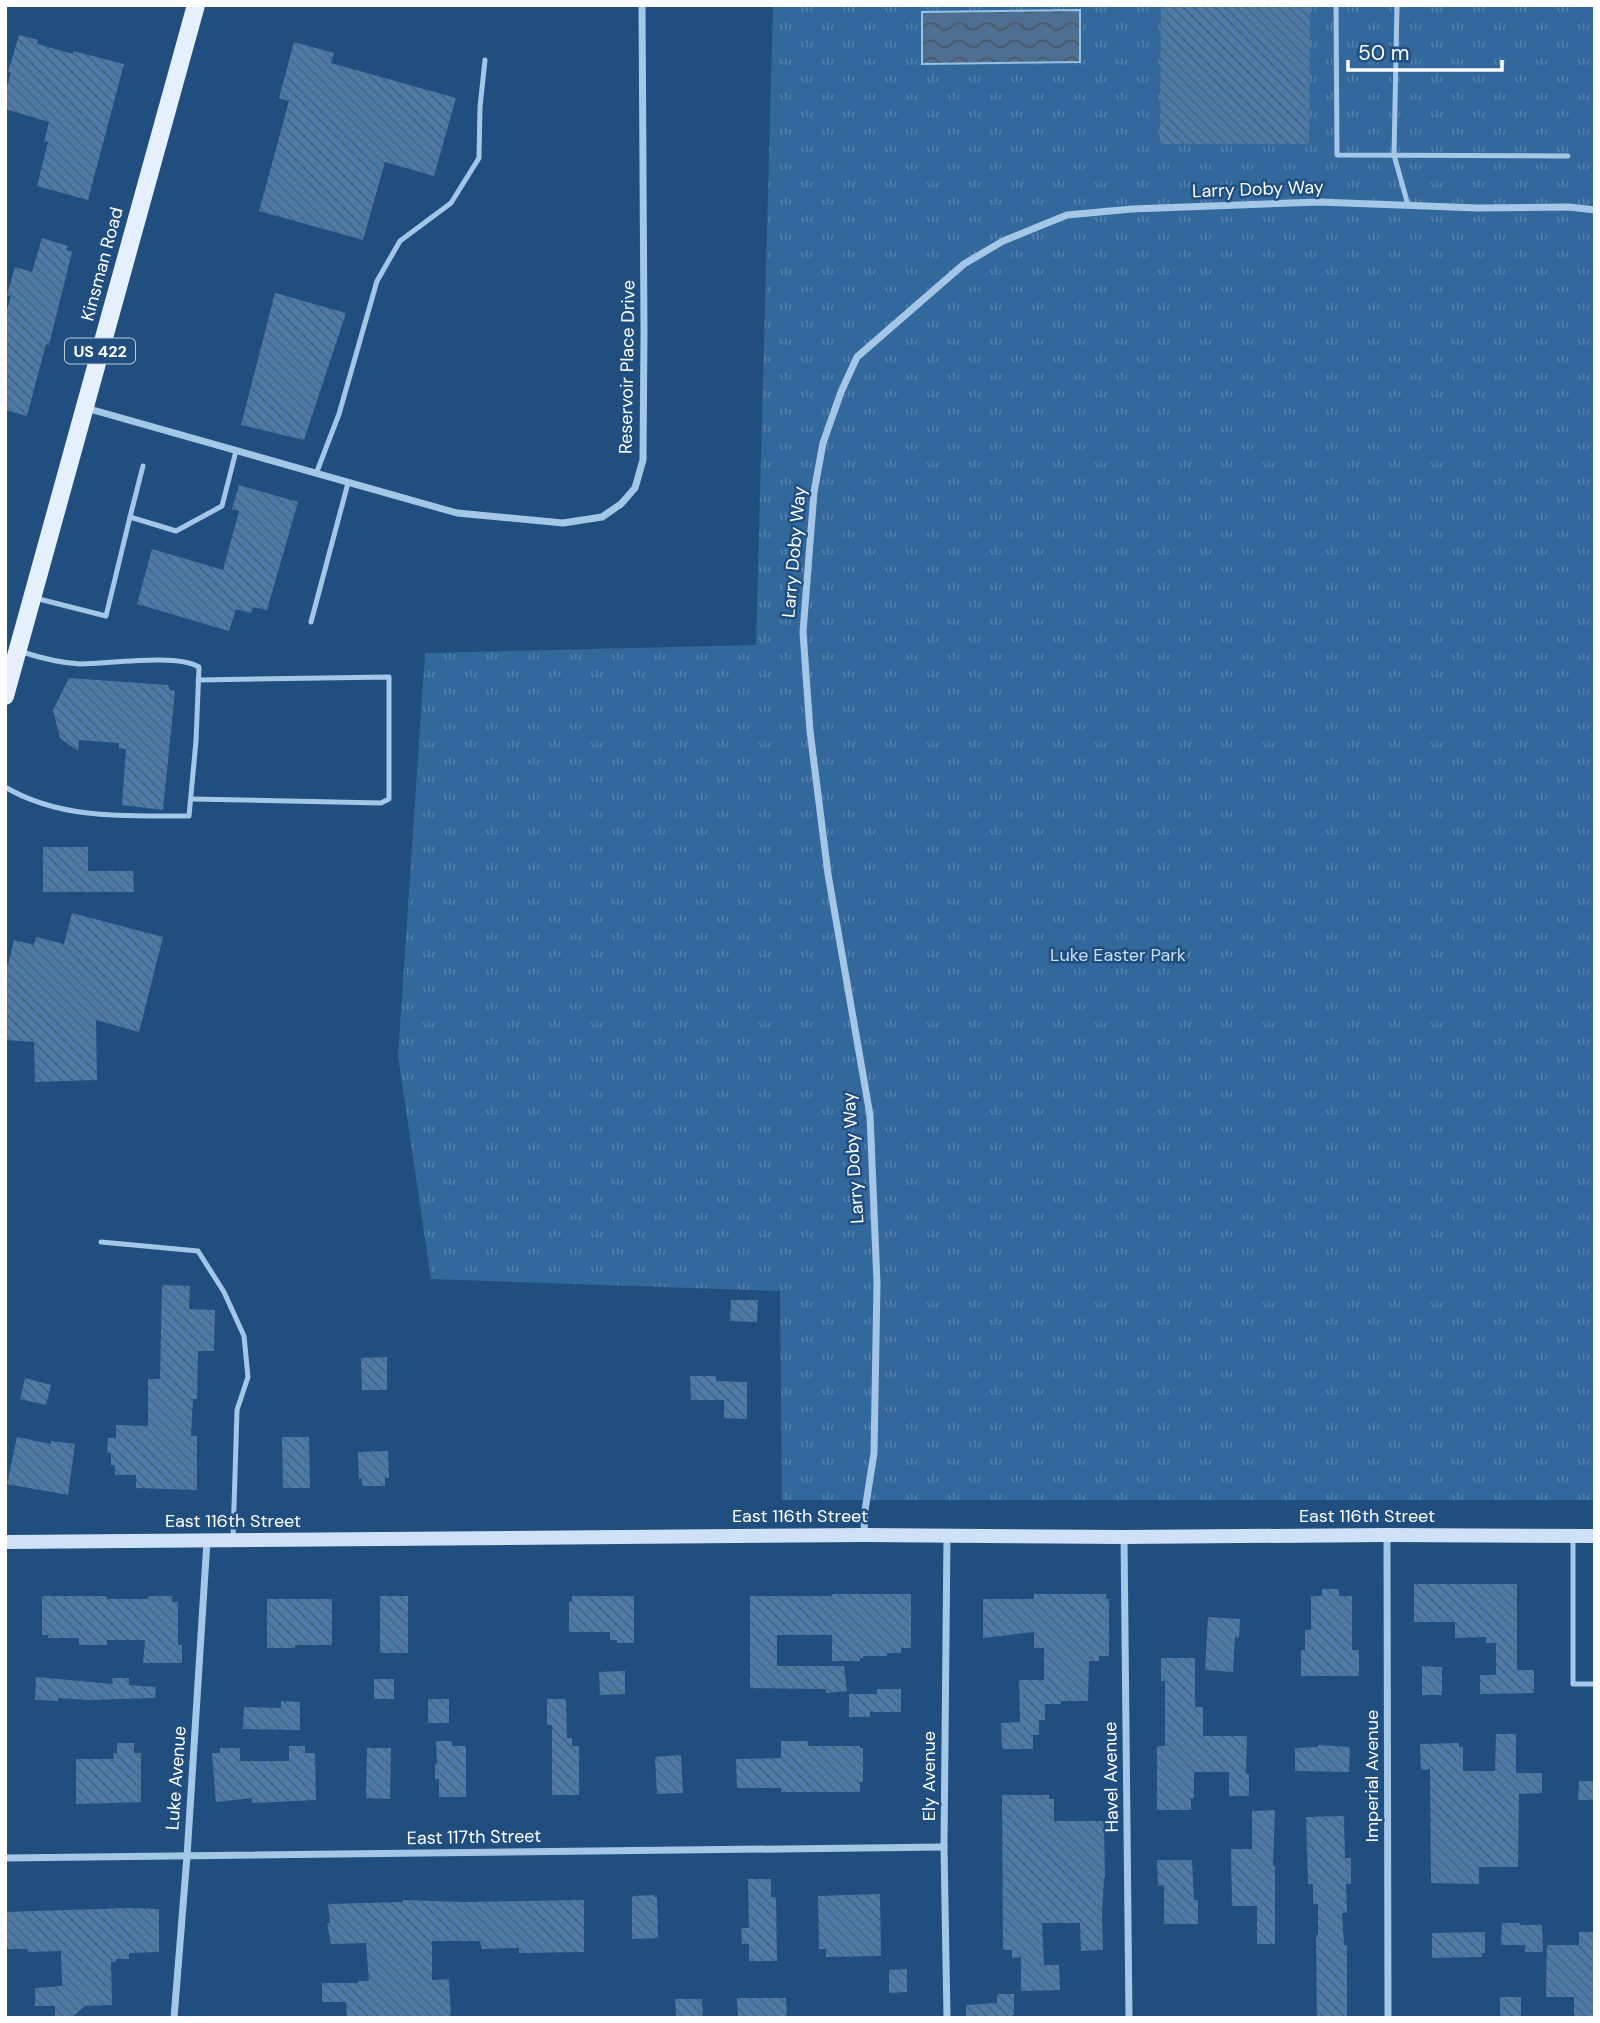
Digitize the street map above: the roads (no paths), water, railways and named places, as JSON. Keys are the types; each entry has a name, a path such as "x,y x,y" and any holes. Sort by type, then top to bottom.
{"main road":[{"name":"Kinsman Road","path":"5,696 195,5"},
{"name":"East 116th Street","path":"5,1542 864,1535 1595,1536"}],"street":[{"name":"Reservoir Place Drive","path":"85,408 457,513 563,523 602,516 621,504 635,488 643,460 642,5"},
{"name":"Larry Doby Way","path":"864,1535 874,1453 877,1283 870,1115 828,874 810,731 803,632 814,492 823,443 857,357 964,264 1003,241 1067,215 1132,209 1319,202 1478,208 1569,207 1595,211"},
{"name":"Ely Avenue","path":"947,1535 944,1847 947,2018"},
{"name":"Imperial Avenue","path":"1387,1535 1388,2018"},
{"name":"Havel Avenue","path":"1124,1537 1129,2018"},
{"name":"Luke Avenue","path":"174,2018 207,1540"},
{"name":"East 117th Street","path":"5,1858 944,1847"}],"lane":[{"path":"1336,5 1337,155 1568,156"},
{"path":"1397,5 1394,155 1408,205"},
{"path":"316,474 339,414 377,281 400,241 451,203 479,158 480,107 485,60"},
{"path":"130,517 176,531 222,506 236,451"},
{"path":"32,598 106,616 142,466"},
{"path":"311,622 348,483"},
{"path":"5,787 71,812 126,817 189,816 191,799 199,667 193,663 174,661 80,664 50,661 18,650"},
{"path":"191,799 382,803 389,799 389,677 198,681"},
{"path":"102,1242 198,1251 224,1292 244,1336 248,1377 237,1410 233,1540"},
{"path":"1573,1536 1573,1684 1595,1684"}],"water":[{"path":"1080,10 1080,62 922,64 922,12"}],"park label":[{"name":"Luke Easter Park","path":"1118,955"}]}
